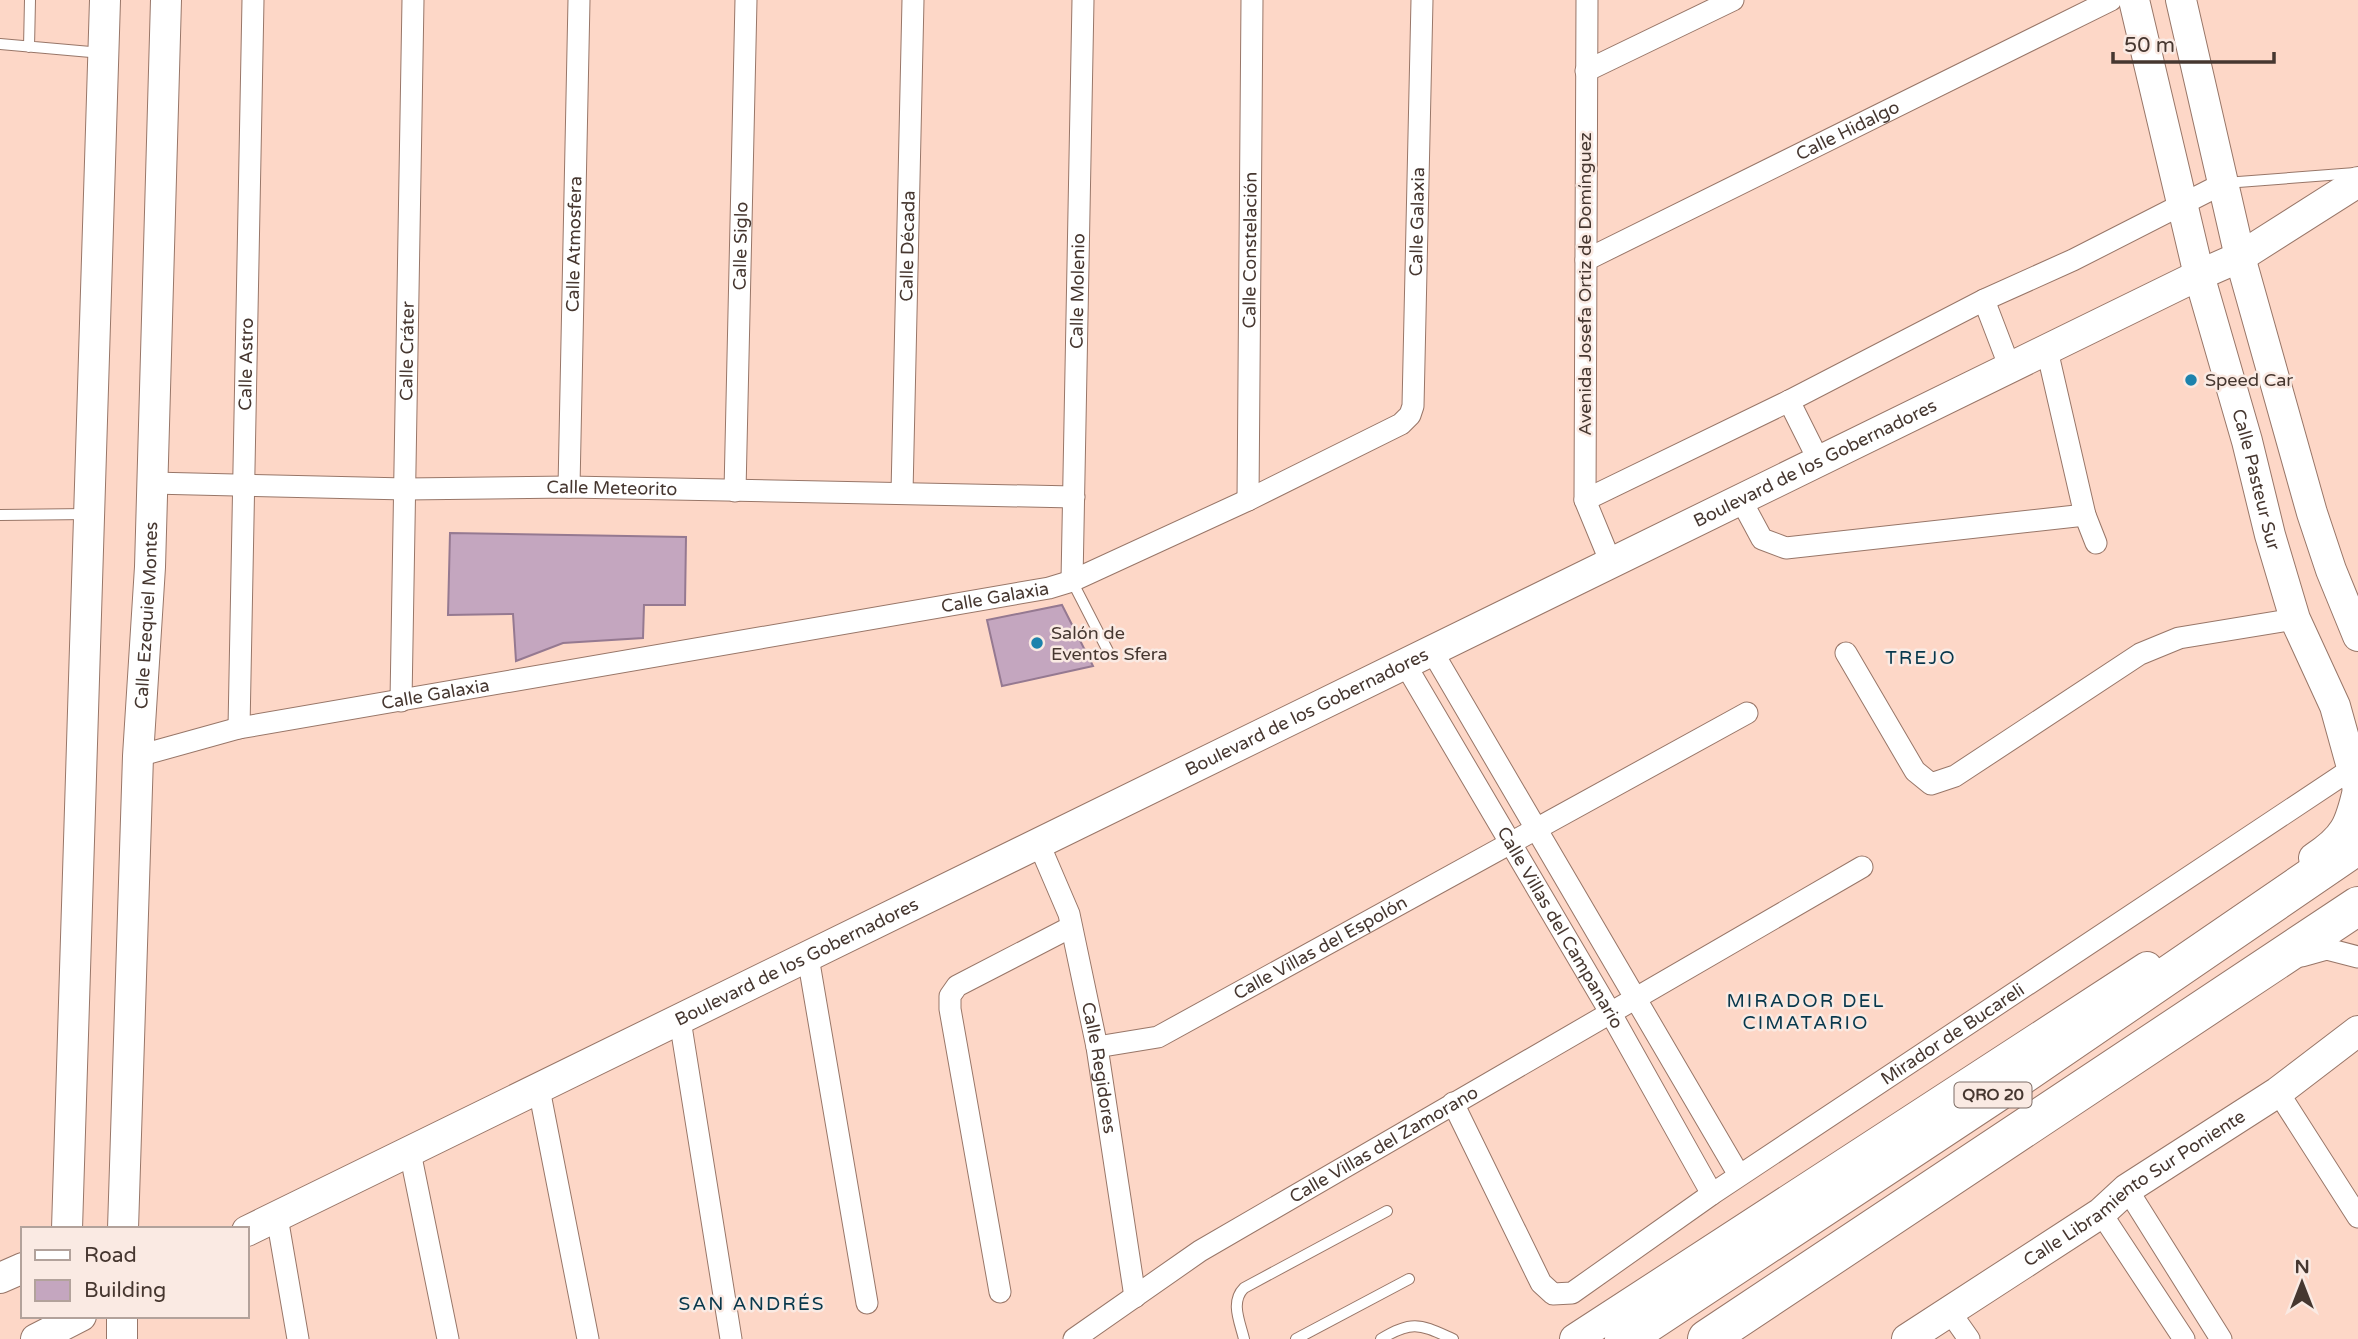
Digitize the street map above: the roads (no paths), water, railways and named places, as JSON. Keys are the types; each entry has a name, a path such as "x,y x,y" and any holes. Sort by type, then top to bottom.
{"highway":[{"name":"QRO 20","path":"1624,1339 1996,1093 2347,844"},
{"name":"QRO 20","path":"1707,1339 2358,906"},
{"path":"1834,1172 1996,1093"}],"main road":[{"path":"67,1227 105,0"},
{"name":"Calle Ezequiel Montes","path":"123,1227 138,756 150,567 166,0"},
{"name":"Calle Pasteur Sur","path":"2134,0 2199,275 2295,619 2346,708 2356,782"},
{"path":"2181,0 2240,257 2312,513 2331,570 2358,636"},
{"name":"Boulevard de los Gobernadores","path":"248,1231 2240,257 2358,182"},
{"path":"1575,1339 2347,844 2356,782"},
{"name":"Calle Libramiento Sur Poniente","path":"1907,1339 2101,1213 2127,1189 2277,1092 2358,1031"},
{"path":"0,1278 21,1269"},
{"path":"122,1318 122,1339"},
{"path":"36,1339 69,1324"}],"street":[{"name":"Calle Astro","path":"239,728 253,0"},
{"name":"Calle Cráter","path":"401,701 413,0"},
{"name":"Calle Atmosfera","path":"569,487 579,0"},
{"name":"Calle Siglo","path":"735,491 746,0"},
{"name":"Calle Década","path":"902,494 913,0"},
{"name":"Calle Molenio","path":"1072,581 1083,0"},
{"name":"Calle Constelación","path":"1248,500 1252,0"},
{"name":"Calle Galaxia","path":"138,756 239,728 1049,588 1072,581 1248,500 1401,424 1410,415 1413,406 1422,0"},
{"name":"Avenida Josefa Ortiz de Domínguez","path":"1587,0 1585,500 1611,563"},
{"path":"1586,71 1733,0"},
{"name":"Calle Hidalgo","path":"1586,260 2111,0"},
{"path":"1585,500 2224,183"},
{"path":"1984,300 2010,368"},
{"path":"2047,350 2085,515 2096,543"},
{"path":"1789,401 1819,461"},
{"name":"Calle Meteorito","path":"152,483 406,489 569,487 1074,497"},
{"path":"1741,500 1762,539 1786,548 2085,515"},
{"path":"1846,653 1915,771 1931,784 1955,776 2140,654 2179,638 2295,619"},
{"name":"Calle Villas del Campanario","path":"1432,651 1739,1175"},
{"name":"Calle Villas del Campanario","path":"1405,664 1512,842 1712,1194"},
{"name":"Calle Villas del Espolón","path":"1097,1047 1158,1037 1747,713"},
{"name":"Mirador de Bucareli","path":"1453,1103 1541,1283 1553,1294 1572,1293 1739,1175 2356,782"},
{"name":"Calle Regidores","path":"1038,844 1069,914 1097,1047 1135,1297"},
{"name":"Calle Villas del Zamorano","path":"1074,1339 1200,1251 1862,867"},
{"path":"1000,1292 950,1009 950,996 957,986 1071,928"},
{"path":"2273,963 2327,949 2358,957"},
{"path":"808,957 867,1303"},
{"path":"680,1020 731,1339"},
{"path":"540,1089 587,1339"},
{"path":"2277,1092 2358,1217"},
{"path":"410,1152 448,1339"},
{"path":"2127,1189 2221,1339"},
{"path":"2101,1213 2184,1339"},
{"path":"277,1217 298,1339"},
{"path":"1950,1312 1969,1339"}],"lane":[{"path":"29,47 30,0"},
{"path":"0,44 102,53"},
{"path":"2224,183 2358,173"},
{"path":"0,514 88,513"},
{"path":"1072,581 1110,655"},
{"path":"1244,1339 1236,1306 1237,1295 1244,1288 1387,1211"},
{"path":"1296,1339 1409,1279"},
{"path":"1381,1339 1400,1327 1413,1326 1427,1328 1453,1339"}],"place":[{"name":"Speed Car","path":"2191,380"},
{"name":"Salón de Eventos Sfera","path":"1037,643"}],"district":[{"name":"TREJO","path":"1921,658"},
{"name":"MIRADOR DEL CIMATARIO","path":"1806,1012"},
{"name":"SAN ANDRÉS","path":"752,1304"}]}
